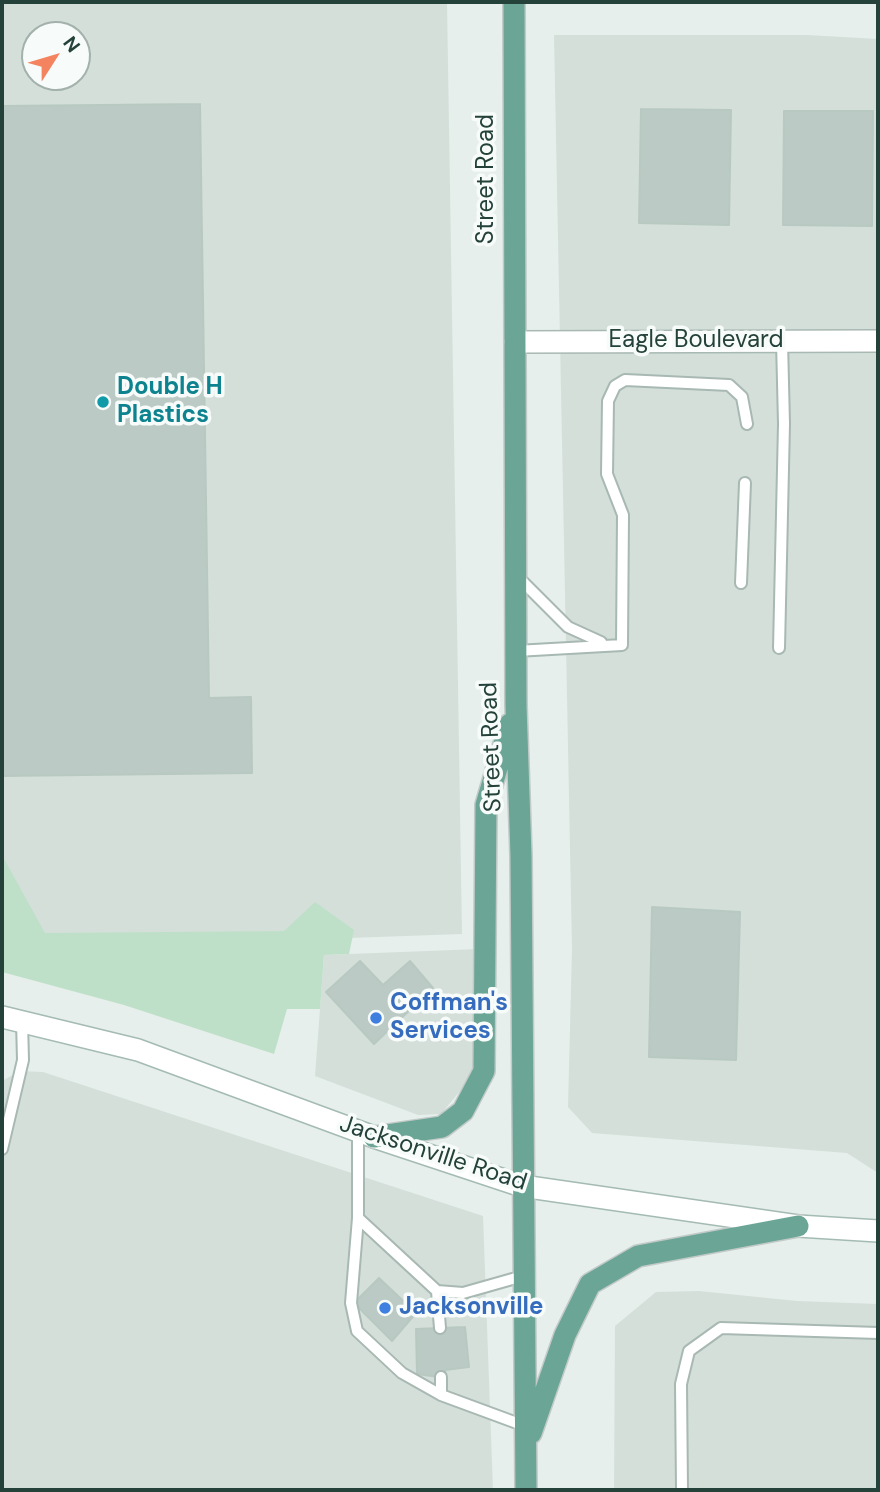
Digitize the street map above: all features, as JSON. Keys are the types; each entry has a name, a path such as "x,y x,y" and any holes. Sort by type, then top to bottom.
{"main road":[{"name":"Street Road","path":"514,2 516,705 521,869 526,1490"},
{"name":"Eagle Boulevard","path":"514,342 878,341"},
{"path":"366,1134 442,1127 463,1111 484,1071 486,805 516,705"},
{"name":"Jacksonville Road","path":"12,1019 162,1058 366,1134 522,1186 798,1226 878,1231"},
{"path":"526,1449 565,1335 590,1284 638,1255 798,1226"}],"lane":[{"path":"779,648 784,424 782,341"},
{"path":"516,650 622,645 623,515 607,474 608,401 615,386 625,380 729,385 742,397 747,424"},
{"path":"741,583 745,483"},
{"path":"516,575 569,627 607,645"},
{"path":"2,1149 23,1060 12,1019"},
{"path":"366,1134 351,1303 357,1331 402,1373 441,1395 472,1404 525,1426"},
{"path":"358,1218 438,1290 463,1293 523,1276"},
{"path":"438,1290 440,1328"},
{"path":"682,1490 681,1384 689,1351 721,1328 878,1333"},
{"path":"441,1377 441,1395"}],"shaded area":[{"path":"2,2 447,2 462,934 292,940 2,937"},
{"path":"554,35 807,35 878,39 878,1173 847,1153 592,1133 568,1107 572,949"},
{"path":"479,949 478,1058 470,1079 441,1114 418,1115 315,1076 324,955"},
{"path":"20,1071 43,1072 483,1216 493,1490 2,1490 2,1081"},
{"path":"699,1291 797,1301 878,1304 878,1490 614,1490 615,1326 656,1292"}],"green space":[{"path":"2,855 45,933 284,931 315,902 354,930 349,954 324,955 320,1009 287,1009 274,1054 124,1005 2,972"}],"building":[{"name":"Double H Plastics","path":"200,104 209,698 251,697 252,773 2,776 2,106"},
{"path":"641,109 731,110 729,225 639,223"},
{"path":"784,111 873,111 872,226 783,225"},
{"path":"652,907 740,912 736,1060 649,1057"},
{"name":"Coffman's Services","path":"360,961 383,985 410,961 433,988 374,1044 326,992"},
{"name":"Jacksonville","path":"379,1278 416,1313 392,1341 354,1303"},
{"path":"465,1327 469,1367 445,1370 446,1378 417,1374 416,1329"}],"place":[{"name":"Double H Plastics","path":"103,402"},
{"name":"Coffman's Services","path":"376,1018"},
{"name":"Jacksonville","path":"385,1308"}]}
